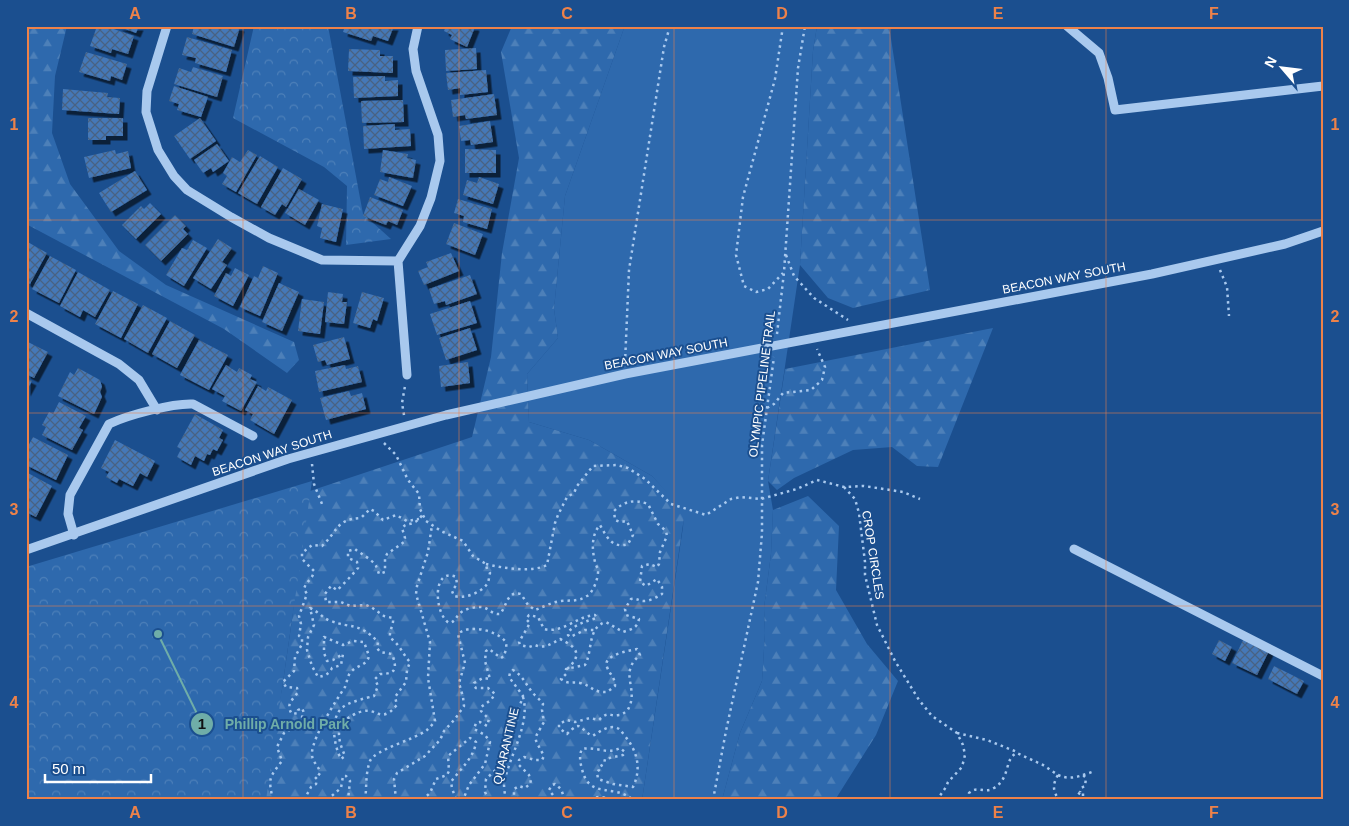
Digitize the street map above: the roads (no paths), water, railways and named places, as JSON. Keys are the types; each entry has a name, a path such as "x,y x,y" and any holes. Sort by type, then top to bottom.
{"street":[{"path":"167,26 147,91 146,112 158,150 174,176 187,190 269,238 322,260 398,261"},
{"path":"407,375 398,261 420,226 431,198 440,162 438,136 416,71 413,49 418,26"},
{"path":"1067,26 1098,53 1108,78 1115,110 1323,86"},
{"name":"BEACON WAY SOUTH","path":"26,550 288,459 455,413 625,374 1152,274 1284,244 1323,231"},
{"path":"26,313 120,364 139,380 157,410"},
{"path":"74,534 68,514 70,495 110,424 120,419 185,403 193,404 253,436"},
{"path":"1074,549 1323,676"}],"place":[{"name":"Phillip Arnold Park","path":"158,634"}]}
